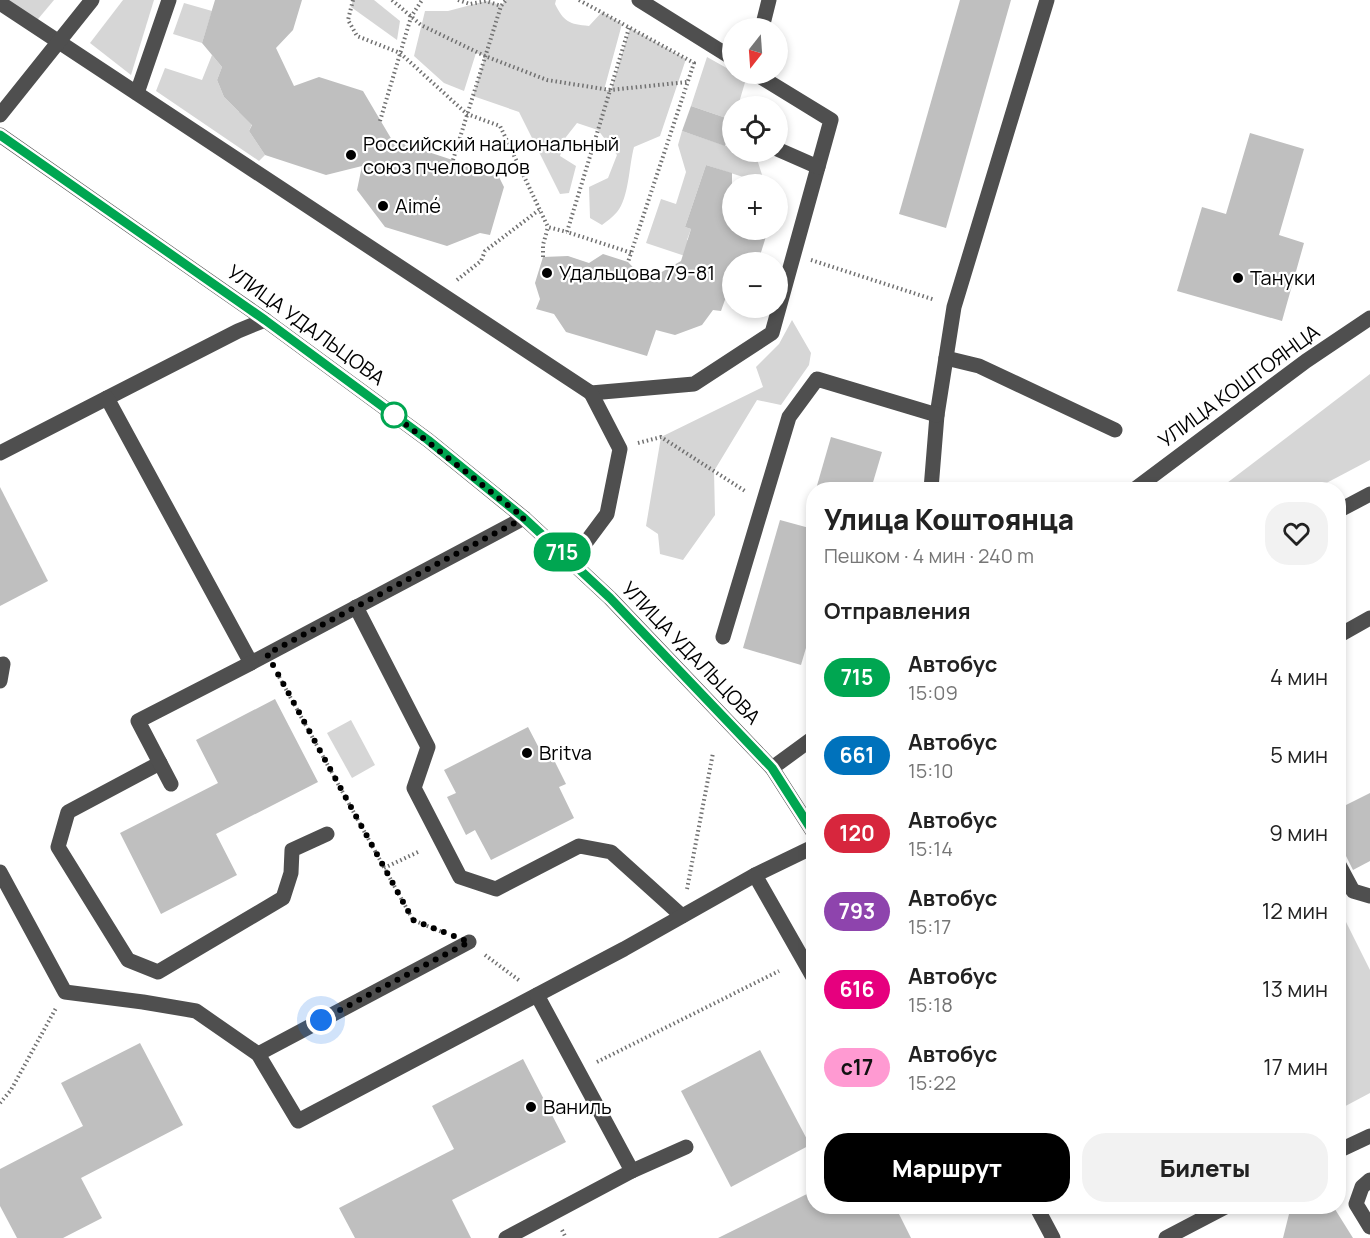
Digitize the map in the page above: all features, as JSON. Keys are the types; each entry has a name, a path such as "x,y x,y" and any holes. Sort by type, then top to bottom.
{"street":[{"path":"0,115 92,0"},
{"path":"137,93 169,0"},
{"path":"639,0 722,52"},
{"path":"764,18 769,0"},
{"path":"932,482 937,415 954,306 1047,0"},
{"path":"0,3 591,393 620,448 607,514 572,561"},
{"path":"591,393 693,384 772,333 831,120 772,84"},
{"name":"УЛИЦА УДАЛЬЦОВА","path":"0,135 265,320 428,440 524,518 572,561 658,647 772,768 806,821"},
{"path":"788,154 818,167"},
{"name":"УЛИЦА КОШТОЯНЦА","path":"1144,482 1306,361 1370,318"},
{"path":"0,453 238,331 265,320"},
{"path":"946,358 979,366 1115,430"},
{"path":"723,637 789,417 817,380 937,415"},
{"path":"108,398 251,663"},
{"path":"1346,507 1370,494"},
{"path":"171,784 138,721 524,518"},
{"path":"356,607 428,747 414,788 460,878 496,889 579,846 610,852 682,916"},
{"path":"1346,632 1370,618"},
{"path":"0,681 3,664"},
{"path":"772,768 806,743"},
{"path":"160,763 68,812 58,847 128,960 158,972 283,898 291,873 292,850 327,834"},
{"path":"0,872 65,992 196,1011 258,1054 298,1120 537,994 755,875 806,850"},
{"path":"755,875 806,964"},
{"path":"1346,878 1353,891 1370,896"},
{"path":"258,1054 469,942"},
{"path":"537,994 632,1172"},
{"path":"1346,1147 1370,1136"},
{"path":"506,1238 632,1172 687,1147"},
{"path":"1370,1180 1362,1187 1356,1204 1370,1227"},
{"path":"1040,1214 1053,1238"},
{"path":"1166,1238 1212,1214"}],"path":[{"path":"353,0 348,20 357,36 400,53 467,114 500,126 548,226 543,245 543,257"},
{"path":"392,0 421,25 485,56 547,80 610,90 687,82"},
{"path":"458,0 470,4 486,1 501,6"},
{"path":"453,160 501,6 506,0"},
{"path":"579,0 693,63 628,262"},
{"path":"380,121 411,17 420,1"},
{"path":"567,232 630,28"},
{"path":"440,293 481,261 485,251 540,209"},
{"path":"548,226 632,253"},
{"path":"794,255 954,306"},
{"path":"620,448 661,437 764,502"},
{"path":"267,654 413,920 469,942 537,994"},
{"path":"682,916 713,753"},
{"path":"384,868 418,852"},
{"path":"578,1072 779,971"},
{"path":"0,1103 11,1090 65,992"}],"shaded area":[{"path":"0,0 54,0 33,25"},
{"path":"123,0 154,0 131,75 90,43"},
{"path":"353,0 374,0 400,21 397,40 351,7"},
{"path":"506,0 556,0 555,4 561,15 572,23 589,26 602,12 622,24 604,90 611,90 630,28 686,59 660,136 634,147 621,206 602,225 590,218 589,187 608,178 617,155 598,130 577,123 566,137 560,156 576,166 569,193 560,194 519,112 473,96 485,56 476,53 464,91 444,83 414,56 425,11 448,11 486,1 501,5"},
{"path":"184,3 212,11 202,43 173,34"},
{"path":"212,55 222,67 217,80 224,97 239,112 253,108 258,110 249,131 265,155 259,161 156,91 165,68 202,80"},
{"path":"707,57 722,65 722,84 745,84 741,96 722,96 722,117 691,106"},
{"path":"682,131 722,145 722,162 758,162 762,174 734,174 706,165 685,227 691,229 687,240 694,242 688,257 646,243 661,199 676,204 686,172 678,145"},
{"path":"792,320 811,353 809,365 781,405 757,400 714,471 715,515 683,560 660,554 658,534 646,526 661,437 763,387 756,367 779,344"},
{"path":"1370,374 1370,460 1328,482 1228,482"},
{"path":"351,720 375,765 352,778 327,733"},
{"path":"1346,922 1370,970 1370,1093 1346,1106"}],"building":[{"path":"215,0 302,0 293,30 276,48 294,86 319,77 363,91 392,140 498,175 504,187 490,235 480,233 447,246 385,227 357,190 362,166 326,175 265,155 249,131 252,125 224,97 217,80 222,67 202,43"},
{"path":"960,0 1011,0 946,228 899,214"},
{"path":"691,106 722,117 722,145 682,131"},
{"path":"1250,133 1304,149 1279,235 1304,243 1282,321 1177,291 1202,207 1226,214"},
{"path":"706,165 732,173 722,174 722,240 765,240 761,252 722,252 721,311 713,310 702,325 675,335 656,330 647,356 566,332 554,314 536,309 540,299 535,283 543,257 568,256 589,263 603,254 628,262 646,281 681,261 691,229 685,227"},
{"path":"831,437 882,452 873,482 818,482"},
{"path":"0,487 48,581 0,606"},
{"path":"780,520 806,527 806,648 801,665 743,648"},
{"path":"275,699 318,782 216,834 237,875 161,914 120,833 218,783 196,740"},
{"path":"528,727 540,750 547,746 566,784 559,787 574,818 491,860 475,830 466,835 447,797 456,793 444,770"},
{"path":"1370,793 1370,861 1353,870 1346,856 1346,805"},
{"path":"140,1043 183,1125 81,1178 102,1218 63,1238 17,1238 0,1206 0,1169 83,1126 61,1083"},
{"path":"760,1050 806,1137 806,1147 731,1187 681,1091"},
{"path":"523,1059 566,1142 452,1200 471,1238 355,1238 339,1208 454,1149 432,1106"},
{"path":"806,1194 806,1214 899,1214 911,1238 718,1238"},
{"path":"1289,1214 1338,1214 1353,1238 1283,1238"}],"bus line":[{"name":"715","path":"0,135 265,320 428,440 524,518 610,598 772,768 806,821"}],"place":[{"name":"Российский национальный союз пчеловодов","path":"351,155"},
{"name":"Aimé","path":"383,206"},
{"name":"Удальцова 79-81","path":"547,273"},
{"name":"Тануки","path":"1238,278"},
{"name":"Britva","path":"527,753"},
{"name":"Ваниль","path":"531,1107"}],"route":[{"path":"321,1020 469,942 413,920 267,654 524,518 394,415"}]}
